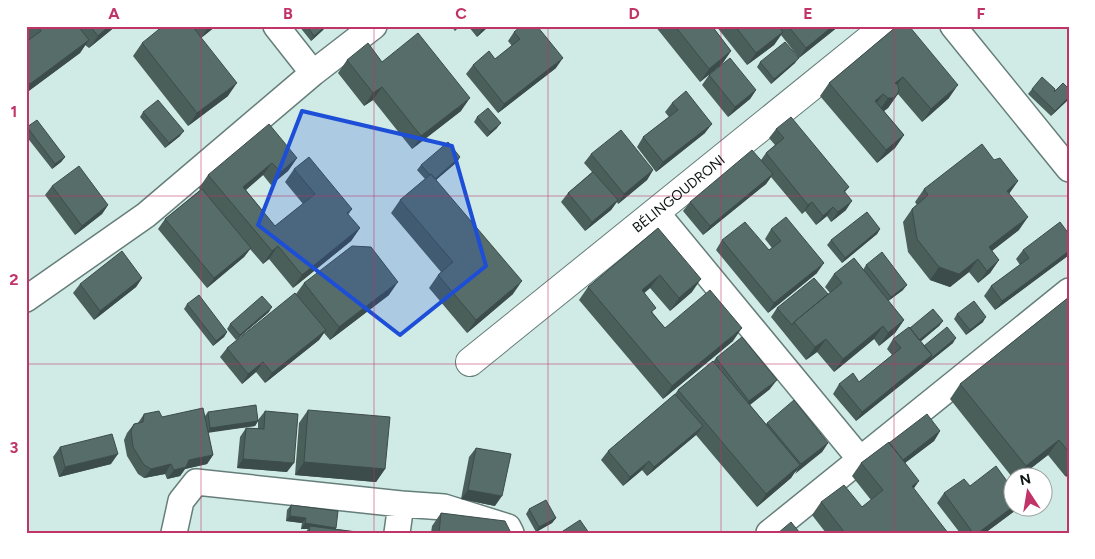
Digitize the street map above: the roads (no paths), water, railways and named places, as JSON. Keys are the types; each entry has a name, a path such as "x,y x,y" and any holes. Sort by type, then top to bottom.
{"street":[{"path":"276,26 313,73"},
{"path":"26,299 146,215 313,73 374,26"},
{"name":"BÉLINGOUDRONI","path":"470,362 886,26"},
{"path":"952,26 1069,169"},
{"path":"656,212 860,459"},
{"path":"769,533 1069,292"},
{"path":"174,533 182,501 196,482 444,507 508,527 512,533"},
{"path":"397,533 401,504"}]}
